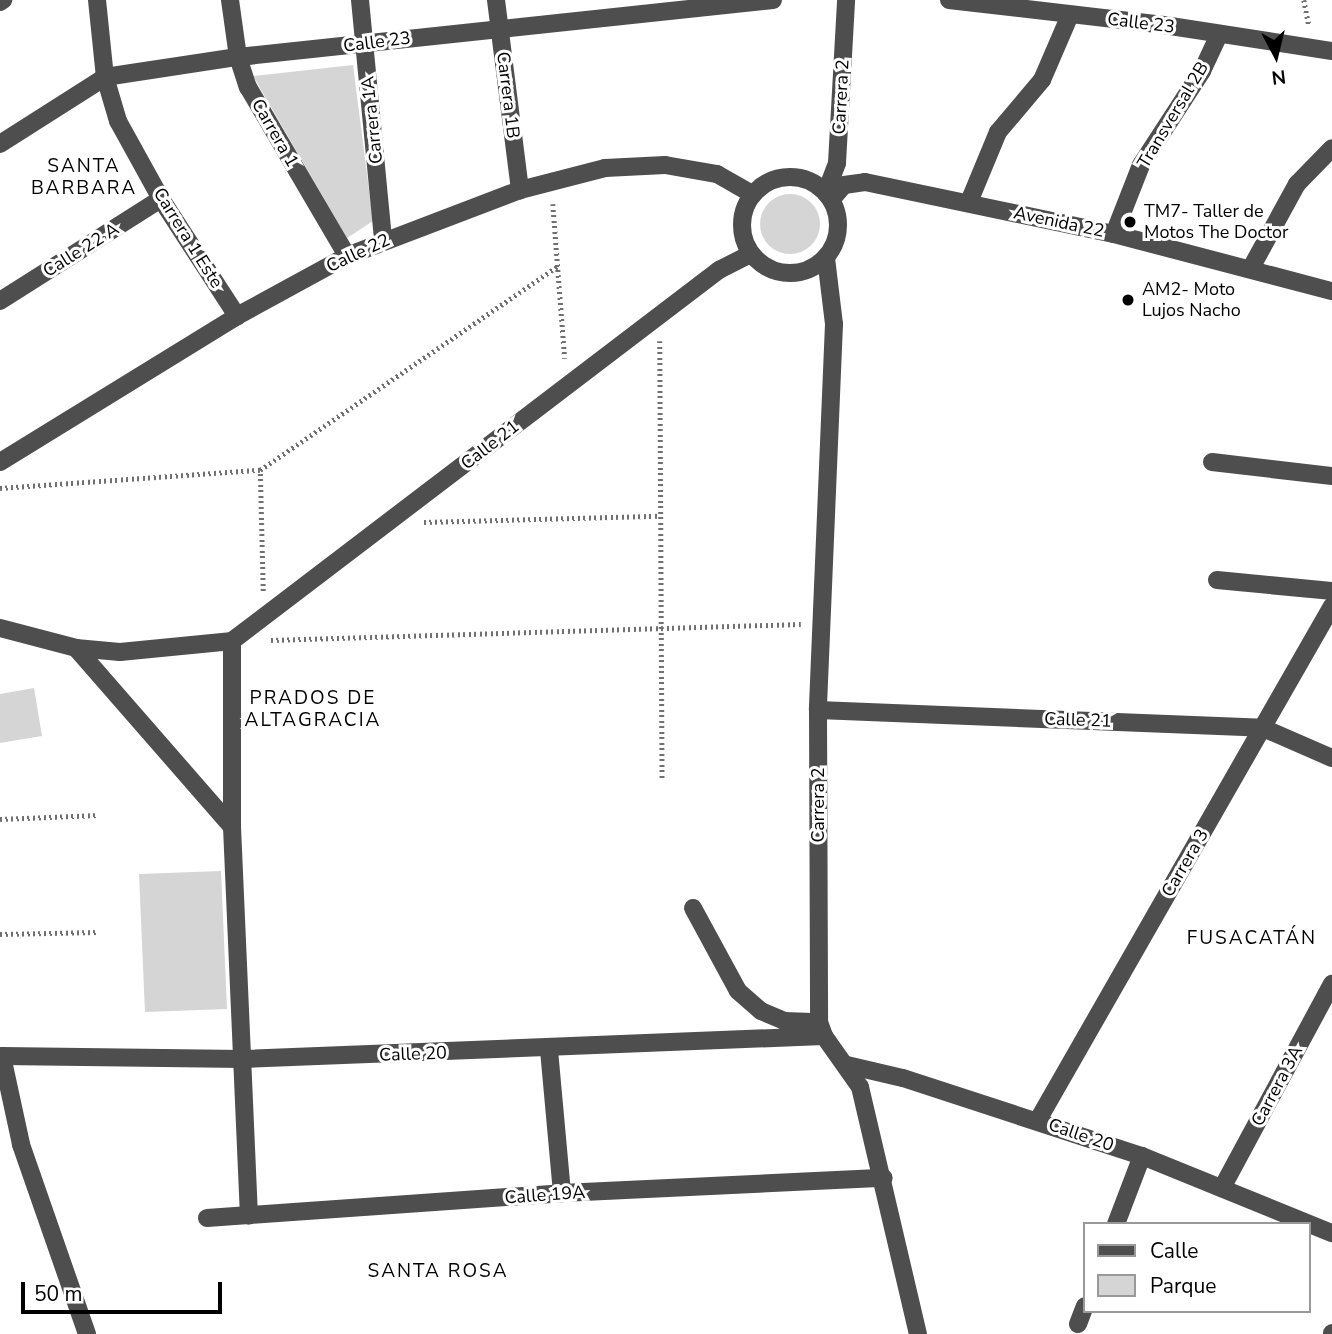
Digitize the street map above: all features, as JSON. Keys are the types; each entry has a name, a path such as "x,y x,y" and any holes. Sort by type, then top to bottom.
{"street":[{"name":"Carrera 1 Este","path":"97,0 105,77 118,121 161,199 237,316"},
{"name":"Carrera 1","path":"230,0 238,57 248,87 347,256"},
{"name":"Carrera 1A","path":"360,0 383,240"},
{"name":"Carrera 1B","path":"496,0 520,190"},
{"name":"Calle 23","path":"0,144 105,77 238,57 499,27 773,0"},
{"name":"Carrera 2","path":"829,196 837,163 846,0"},
{"name":"Calle 23","path":"949,0 1332,51"},
{"path":"969,202 998,132 1042,80 1070,15"},
{"name":"Transversal 2B","path":"1114,234 1141,165 1202,71 1219,35"},
{"path":"1251,268 1297,184 1332,148"},
{"name":"Calle 22","path":"0,462 237,316 347,256 383,240 520,190 605,168 665,165 717,174 752,194"},
{"path":"789,177 806,179 829,196 838,232 826,258 814,268 789,273 765,267 751,254 741,224 752,194 773,180 789,177"},
{"name":"Avenida 22","path":"829,196 853,182 969,202 1114,234 1332,291"},
{"name":"Calle 22 A","path":"0,301 161,199"},
{"name":"Calle 21","path":"232,641 392,523 719,270 751,254"},
{"name":"Carrera 2","path":"822,1029 818,710 834,324 826,258"},
{"path":"1212,462 1332,475"},
{"path":"1217,580 1332,591"},
{"name":"Carrera 3","path":"1038,1120 1332,607"},
{"path":"0,628 76,648 120,652 232,641 232,827 249,1216"},
{"path":"76,648 232,827"},
{"name":"Calle 21","path":"818,710 1263,728 1332,758"},
{"path":"693,908 738,991 761,1011 784,1021 822,1029 860,1087 884,1178 918,1334"},
{"name":"Carrera 3A","path":"1222,1188 1332,984"},
{"name":"Calle 20","path":"87,1334 21,1144 2,1056 243,1059 549,1049 822,1029"},
{"path":"549,1049 562,1193"},
{"name":"Calle 20","path":"847,1065 1038,1120 1142,1156 1305,1222"},
{"path":"1117,1222 1142,1156"},
{"name":"Calle 19A","path":"207,1218 562,1193 884,1178"},
{"name":"Calle 20","path":"1311,1224 1332,1233"},
{"path":"1078,1324 1084,1309"}],"path":[{"path":"551,180 567,385"},
{"path":"0,488 260,470 558,266"},
{"path":"659,315 660,516 664,628 662,780"},
{"path":"260,470 263,618"},
{"path":"392,523 660,516"},
{"path":"232,641 821,624"},
{"path":"0,819 99,815"},
{"path":"0,934 99,932"}],"green space":[{"path":"353,65 373,221 347,238 253,76"},
{"path":"784,194 796,194 815,207 820,224 818,236 807,249 796,254 784,254 765,241 760,230 760,218 773,199"},
{"path":"34,688 42,736 0,743 0,694"},
{"path":"221,871 227,1009 145,1012 139,874"}],"place":[{"name":"TM7- Taller de Motos The Doctor","path":"1130,222"},
{"name":"AM2- Moto Lujos Nacho","path":"1128,300"}],"district":[{"name":"SANTA BARBARA","path":"84,178"},
{"name":"PRADOS DE ALTAGRACIA","path":"313,710"},
{"name":"FUSACATÁN","path":"1252,939"},
{"name":"SANTA ROSA","path":"438,1272"}]}
